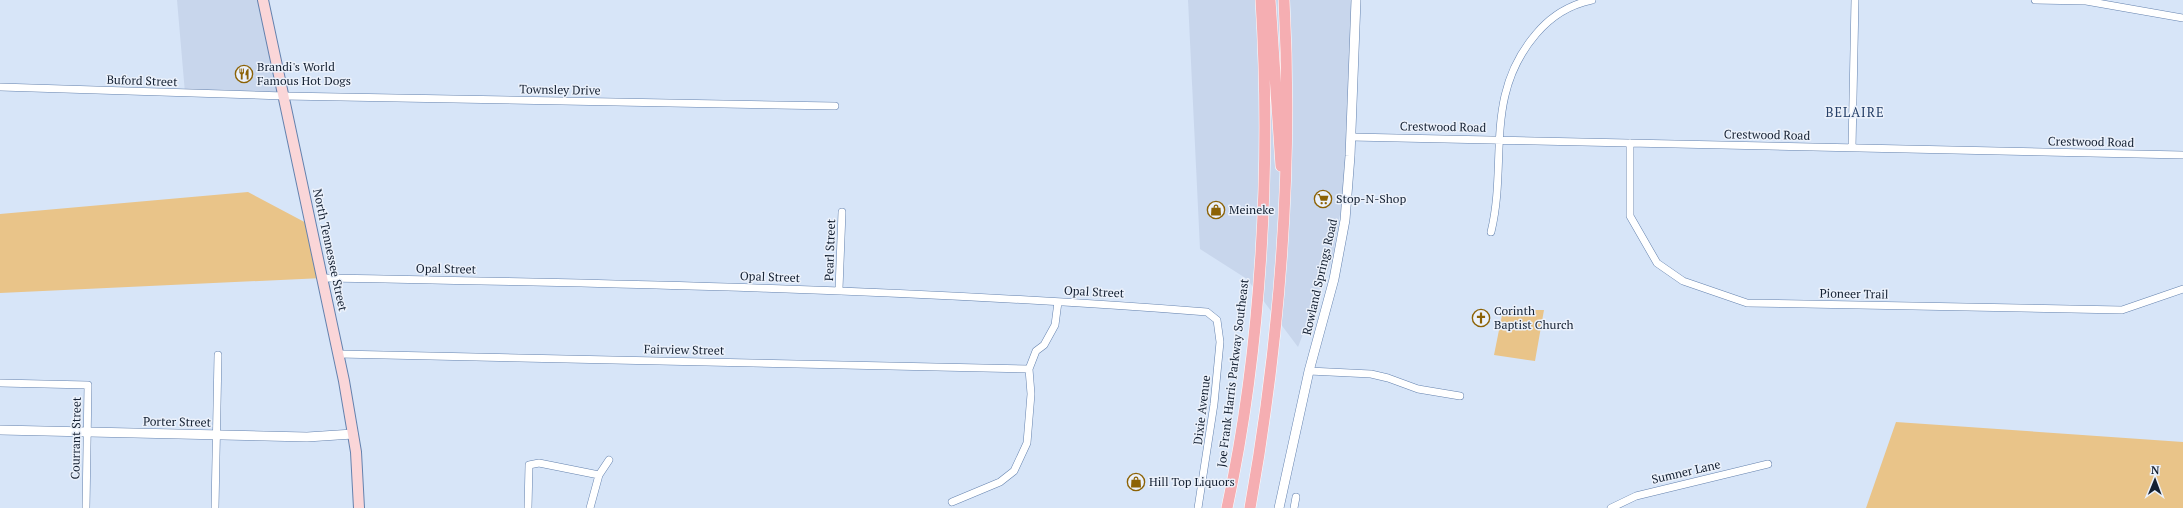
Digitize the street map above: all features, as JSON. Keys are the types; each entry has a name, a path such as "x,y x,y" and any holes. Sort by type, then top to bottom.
{"main road":[{"name":"North Tennessee Street","path":"263,0 339,354 353,434 359,508"},
{"name":"Joe Frank Harris Parkway Southeast","path":"1227,508 1247,384 1259,268 1264,132 1261,0"},
{"path":"1270,0 1278,154 1286,180"},
{"path":"1250,508 1263,435 1275,339 1282,256 1286,180 1284,0"}],"street":[{"name":"Rowland Springs Road","path":"1279,508 1309,371 1330,299 1343,238 1349,180 1356,0"},
{"path":"1491,232 1495,214 1498,139 1504,92 1521,52 1545,23 1573,4 1592,0"},
{"path":"1852,148 1855,0"},
{"path":"2035,0 2086,0 2183,18"},
{"name":"Buford Street","path":"0,87 284,96"},
{"name":"Townsley Drive","path":"284,96 835,106"},
{"name":"Crestwood Road","path":"1351,137 2183,155"},
{"name":"Pioneer Trail","path":"1630,143 1630,216 1657,263 1683,281 1747,303 2122,310 2183,289"},
{"name":"Pearl Street","path":"839,289 842,212"},
{"name":"Opal Street","path":"323,278 839,289 1207,312 1214,316"},
{"path":"952,502 1000,482 1014,471 1027,443 1031,394 1029,369 1036,352 1044,345 1055,325 1058,302"},
{"name":"Dixie Avenue","path":"1198,508 1210,441 1220,342 1219,325 1214,316"},
{"name":"Fairview Street","path":"339,354 1029,369"},
{"path":"215,508 218,356"},
{"path":"1309,371 1371,374 1388,378 1418,389 1460,396"},
{"name":"Courrant Street","path":"0,383 88,385 86,508"},
{"name":"Porter Street","path":"0,430 323,437 353,434"},
{"path":"590,508 599,475 609,460"},
{"path":"528,508 529,465 539,463 599,475"},
{"name":"Sumner Lane","path":"1611,508 1636,496 1768,464"},
{"path":"1294,508 1296,497"}],"shaded area":[{"path":"177,0 264,0 284,96 185,93"},
{"path":"1188,0 1352,0 1345,186 1332,260 1298,347 1247,279 1200,249"},
{"path":"248,192 312,226 323,278 0,293 0,214"},
{"path":"1503,310 1544,310 1535,361 1494,355"},
{"path":"1896,422 2183,442 2183,508 1866,508"}],"place":[{"name":"Brandi's World Famous Hot Dogs","path":"244,74"},
{"name":"Stop-N-Shop","path":"1323,199"},
{"name":"Meineke","path":"1216,210"},
{"name":"Corinth Baptist Church","path":"1481,318"},
{"name":"Hill Top Liquors","path":"1136,482"}],"district":[{"name":"BELAIRE","path":"1855,112"}]}
